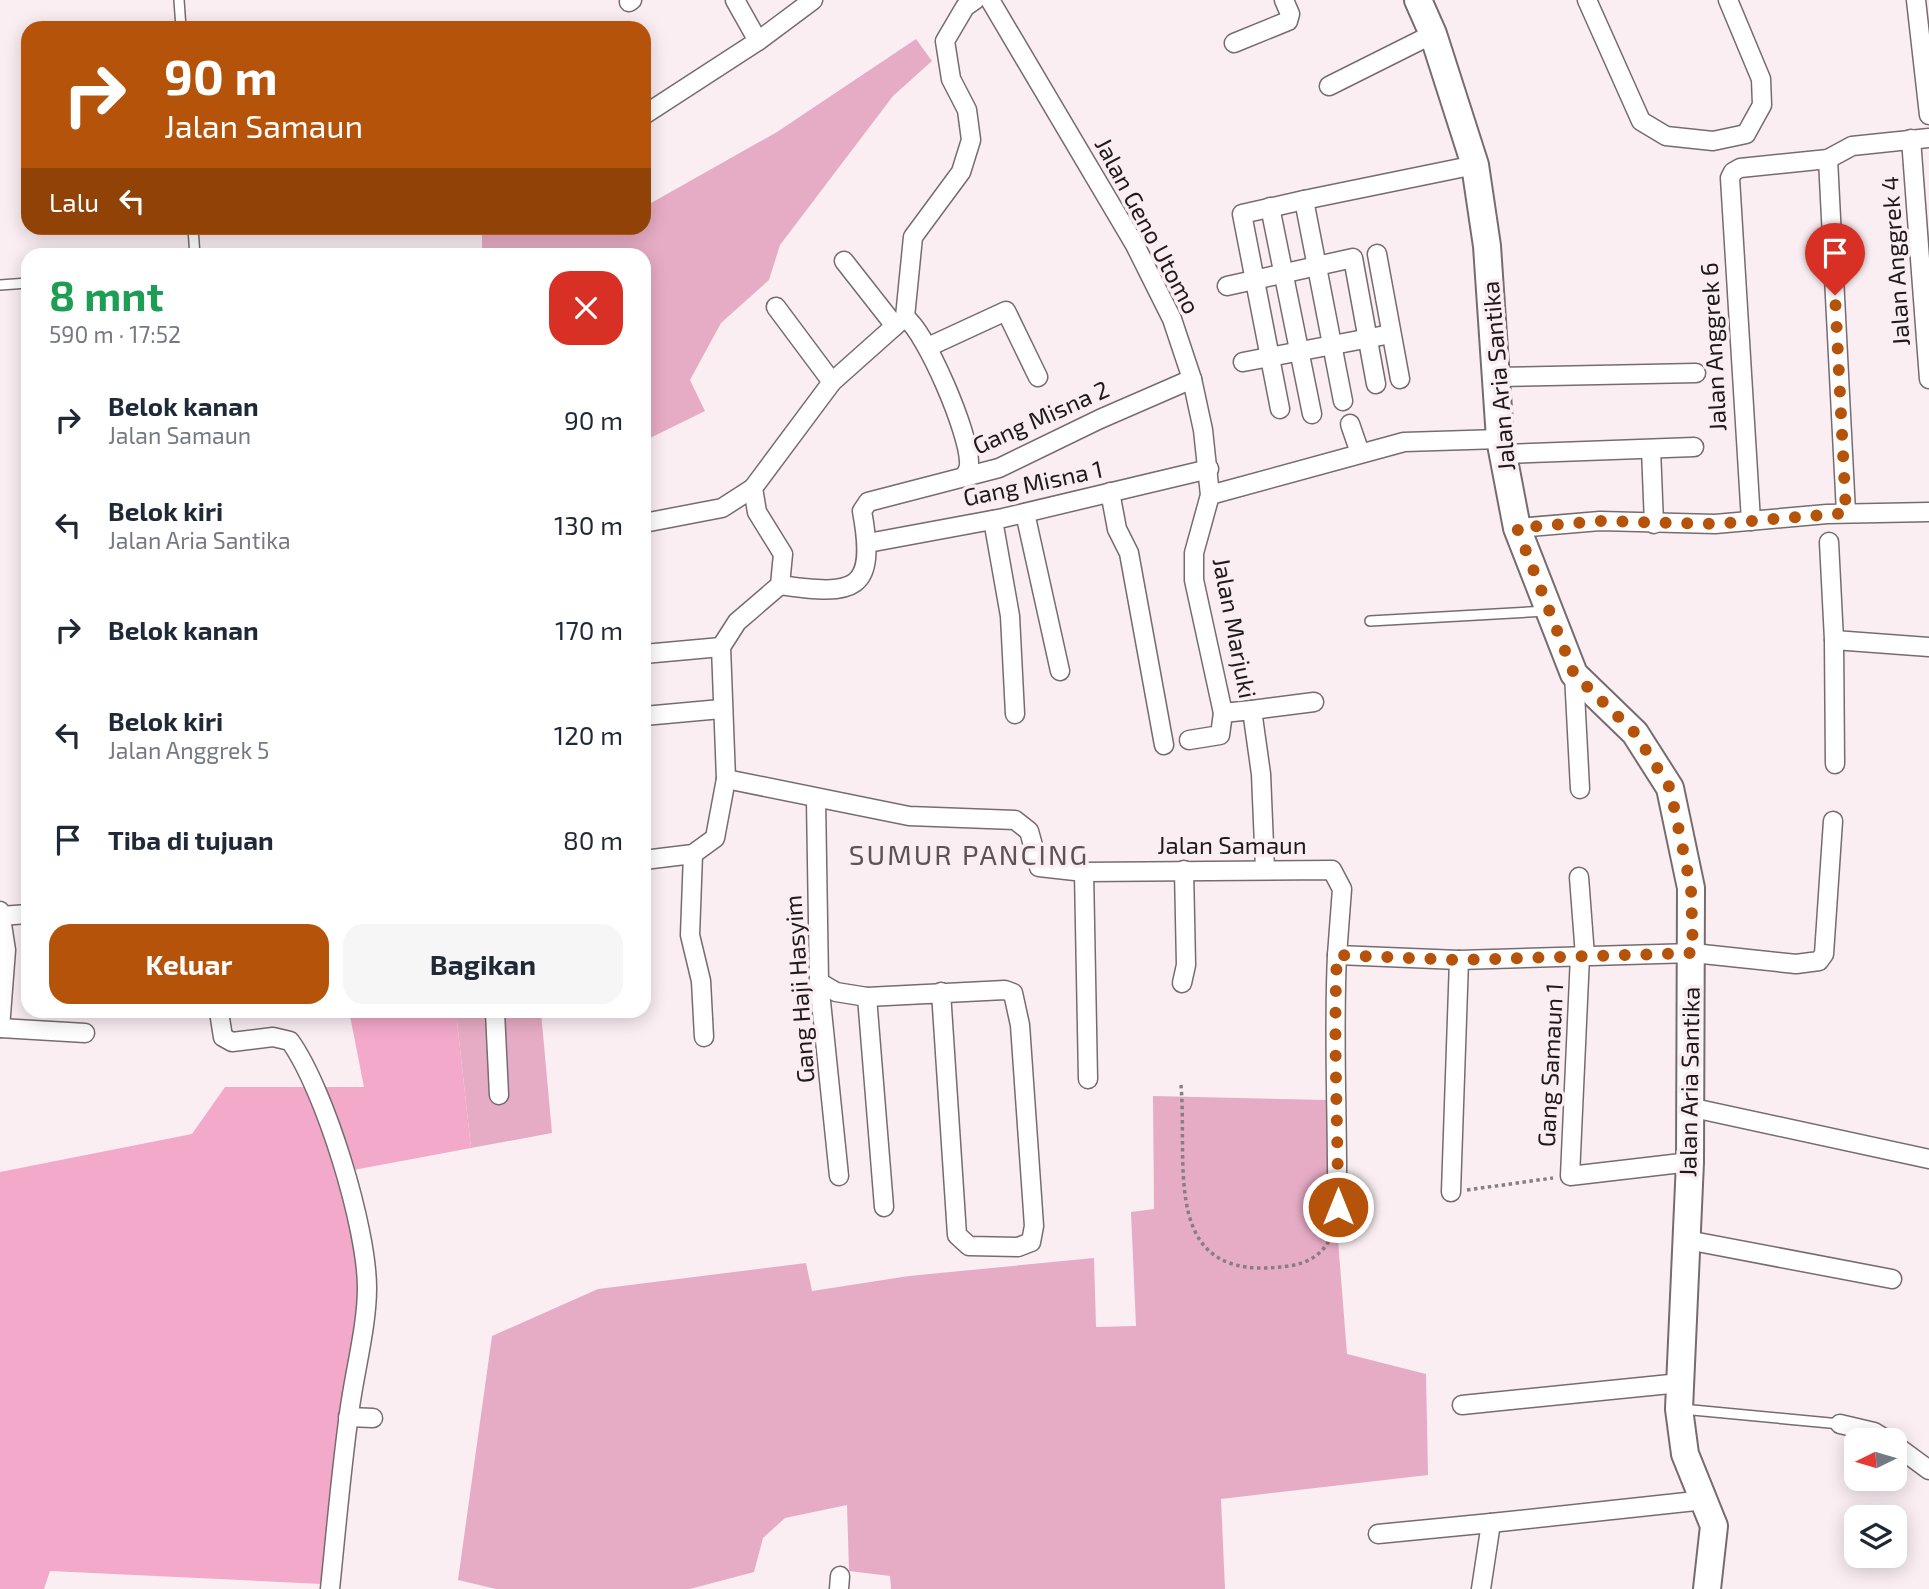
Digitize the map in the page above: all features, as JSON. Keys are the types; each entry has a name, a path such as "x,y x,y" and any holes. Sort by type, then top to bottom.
{"street":[{"path":"735,0 758,41"},
{"path":"651,110 758,41 813,0"},
{"path":"651,522 722,508 752,488 832,382 900,322 913,237 961,172 971,140 967,110 951,79 945,41 965,7 975,0"},
{"name":"Jalan Geno Utomo","path":"990,0 1135,244 1172,319 1192,379 1209,469 1210,495"},
{"path":"1234,43 1288,21 1290,14 1284,0"},
{"name":"Jalan Aria Santika","path":"1418,0 1433,34 1475,165 1487,246 1501,447 1517,528 1547,611 1574,674 1635,733 1670,788 1691,888 1693,953 1690,1162 1679,1409 1685,1454 1714,1526 1707,1589"},
{"path":"1587,0 1641,121 1666,136 1713,141 1746,134 1762,105 1761,79 1728,0"},
{"path":"1916,0 1929,115"},
{"path":"1329,86 1433,34"},
{"path":"1846,513 1828,159 1852,146 1920,138"},
{"name":"Jalan Anggrek 4","path":"1920,138 1929,379"},
{"name":"Jalan Anggrek 6","path":"1751,521 1730,178 1732,172 1740,168 1828,159"},
{"path":"1280,410 1242,214 1475,165"},
{"path":"1304,200 1343,401"},
{"path":"1270,207 1312,414"},
{"path":"1377,254 1400,379"},
{"path":"1227,286 1353,258 1376,384"},
{"path":"844,261 900,322 919,330 962,428 970,465 964,477"},
{"path":"776,307 832,382"},
{"path":"928,347 1006,311 1038,377"},
{"path":"1242,362 1391,334"},
{"path":"1495,377 1696,373"},
{"name":"Gang Misna 2","path":"780,585 810,589 845,588 860,578 867,565 868,543 862,511 868,502 999,468 1100,419 1192,379"},
{"path":"1350,424 1360,453"},
{"path":"1210,495 1404,442 1501,447 1694,447"},
{"path":"1651,449 1654,524"},
{"name":"Gang Misna 1","path":"868,543 993,520 1209,469"},
{"path":"651,859 694,854 715,838 726,779 721,709 721,647 737,622 780,585 783,554 757,512 752,488"},
{"path":"1110,492 1117,529 1129,552 1164,745"},
{"name":"Jalan Marjuki","path":"1210,495 1194,553 1194,580 1223,713 1252,710 1261,774 1265,869"},
{"path":"1517,528 1600,521 1654,524 1751,521 1846,513 1929,512"},
{"path":"1025,513 1060,671"},
{"path":"993,520 1010,616 1015,714"},
{"path":"1829,542 1834,640 1835,764"},
{"path":"1834,640 1929,647"},
{"path":"651,654 721,647"},
{"path":"1574,674 1580,789"},
{"path":"1252,710 1314,702"},
{"path":"651,715 721,709"},
{"path":"1189,740 1220,735 1223,713"},
{"name":"Jalan Samaun","path":"726,779 816,800 909,816 1015,820 1030,831 1039,867 1084,872 1332,870 1342,889 1337,955"},
{"name":"Gang Haji Hasyim","path":"816,800 819,982 839,1176"},
{"path":"1338,1207 1334,1026 1337,955 1459,960 1693,953 1796,964 1819,961 1824,954 1833,821"},
{"path":"694,854 690,935 701,981 704,1037"},
{"path":"1182,983 1186,965 1184,870"},
{"path":"1084,872 1088,1079"},
{"name":"Gang Samaun 1","path":"1570,1176 1583,956 1579,877"},
{"path":"21,914 0,914 6,950 0,1028 85,1033"},
{"path":"1451,1192 1459,960"},
{"path":"819,982 835,992 866,997 940,992 1005,990 1013,993 1020,1026 1034,1226 1031,1242 1018,1247 969,1246 957,1235 940,992"},
{"path":"866,997 884,1207"},
{"path":"220,1018 223,1037 232,1042 273,1037 290,1041 299,1053 325,1116 362,1229 367,1289 348,1417 330,1589"},
{"path":"495,1018 499,1095"},
{"path":"1689,1107 1929,1159"},
{"path":"1570,1176 1690,1162"},
{"path":"1686,1240 1892,1279"},
{"path":"1462,1405 1681,1383"},
{"path":"348,1417 373,1418"},
{"path":"1840,1424 1857,1428"},
{"path":"1908,1455 1929,1470"},
{"path":"1378,1534 1705,1500"},
{"path":"1481,1589 1491,1523"}],"lane":[{"path":"179,0 180,21"},
{"path":"0,285 21,284"},
{"path":"1370,621 1547,611"},
{"path":"1679,1409 1840,1424"}],"path":[{"path":"1181,1085 1186,1199 1193,1231 1206,1250 1223,1261 1244,1266 1303,1264 1320,1254 1332,1235 1338,1207"},
{"path":"1451,1192 1570,1176"}],"shaded area":[{"path":"916,39 932,61 893,96 780,245 769,280 721,323 690,380 705,411 651,438 651,248 482,248 482,235 651,235 651,203 777,132"},
{"path":"350,1018 457,1018 471,1148 348,1171 376,1280 322,1584 50,1571 44,1589 0,1589 0,1172 192,1134 225,1087 364,1087"},
{"path":"457,1018 542,1018 552,1133 471,1148"},
{"path":"1153,1096 1327,1100 1347,1354 1426,1374 1428,1475 1221,1499 1225,1589 891,1589 890,1576 849,1571 847,1505 785,1518 763,1538 754,1572 690,1589 496,1589 458,1580 492,1336 598,1289 806,1263 812,1291 909,1276 1094,1258 1096,1327 1136,1326 1131,1212 1154,1209"}],"district":[{"name":"SUMUR PANCING","path":"969,855"}],"route":[{"path":"1338,1207 1334,1026 1337,955 1459,960 1693,953 1691,888 1670,788 1635,733 1574,674 1547,611 1517,528 1600,521 1715,524 1846,513 1835,295"}]}
